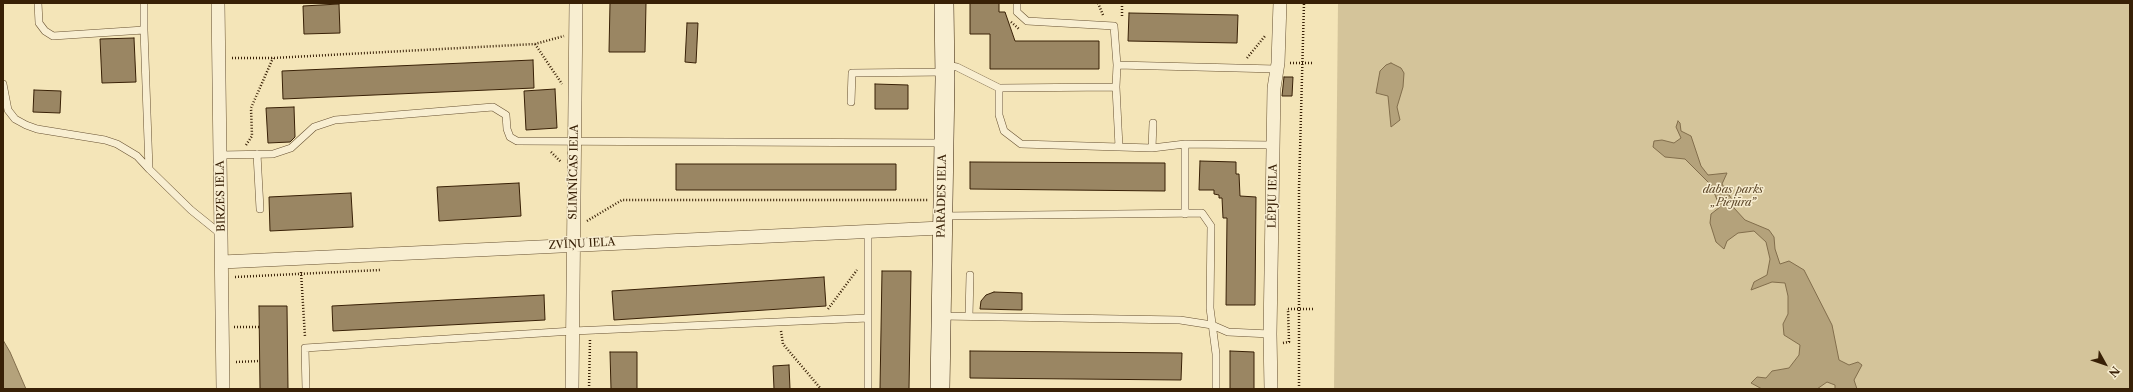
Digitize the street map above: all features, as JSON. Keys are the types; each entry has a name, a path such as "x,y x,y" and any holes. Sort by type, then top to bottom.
{"street":[{"name":"BIRZES IELA","path":"218,3 223,389"},
{"name":"SLIMNĪCAS IELA","path":"572,389 572,244 576,3"},
{"name":"PARĀDES IELA","path":"940,389 941,222 945,68 944,3"},
{"name":"LĒPJU IELA","path":"1271,389 1270,334 1273,145 1280,3"},
{"name":"ZVĪŅU IELA","path":"222,262 572,244 868,232 941,222"}],"lane":[{"path":"38,3 39,23 45,32 53,36 144,30"},
{"path":"144,3 149,169"},
{"path":"1017,3 1017,12 1027,21 1114,26 1117,65 1116,87 1119,147"},
{"path":"1117,65 1276,69"},
{"path":"851,102 852,73 957,67 999,88 1116,87"},
{"path":"3,84 8,110 15,119 37,129 105,140 118,144 137,156 191,210 222,236"},
{"path":"999,88 999,115 1004,131 1020,144 1152,148 1185,144 1273,145"},
{"path":"220,155 273,154 291,148 314,127 335,120 493,107 506,115 506,129 510,137 517,141 943,142"},
{"path":"1152,148 1153,123"},
{"path":"1185,144 1185,214"},
{"path":"257,154 260,209"},
{"path":"941,222 1202,213 1211,226 1210,308 1216,354 1216,389"},
{"path":"868,232 868,389"},
{"path":"969,316 970,275"},
{"path":"940,316 1180,320 1212,325 1228,332 1270,334"},
{"path":"306,389 305,348 590,330 868,318"}],"path":[{"path":"1122,3 1122,26"},
{"path":"1299,389 1298,310 1304,3"},
{"path":"1010,16 1013,25 1021,29"},
{"path":"219,58 273,58 535,44 576,32"},
{"path":"1246,59 1266,35"},
{"path":"535,44 575,104"},
{"path":"240,154 252,136 251,108 273,58"},
{"path":"1295,63 1313,63"},
{"path":"540,142 574,175"},
{"path":"573,230 622,200 928,200"},
{"path":"300,258 305,348"},
{"path":"820,320 859,267 868,266"},
{"path":"1288,309 1314,309"},
{"path":"779,322 783,344 821,389"},
{"path":"232,327 260,327"},
{"path":"588,389 590,330"},
{"path":"233,362 260,361"}],"green space":[{"name":"dabas parks „Piejūra”","path":"1338,3 2130,3 2130,389 1334,389"}],"shaded area":[{"path":"1391,63 1401,68 1404,73 1403,87 1397,107 1400,120 1391,127 1388,96 1376,93 1380,71 1386,65"},
{"path":"1678,121 1680,123 1681,131 1691,136 1701,166 1708,175 1727,173 1722,184 1731,198 1734,208 1745,220 1769,230 1774,237 1775,249 1780,264 1789,261 1804,270 1832,325 1839,360 1849,365 1858,362 1862,365 1854,380 1857,389 1835,389 1835,385 1827,382 1817,389 1762,389 1751,383 1757,377 1766,378 1772,371 1789,368 1799,355 1800,345 1784,335 1783,324 1788,314 1788,296 1785,283 1772,282 1751,290 1754,282 1767,275 1770,259 1766,242 1754,231 1738,233 1727,241 1724,249 1716,242 1710,223 1711,214 1720,207 1711,185 1685,159 1665,157 1653,147 1654,141 1662,140 1674,143 1681,138 1676,127"},
{"path":"3,340 10,352 26,389 3,389"}],"building":[{"path":"610,3 646,3 645,52 609,52"},
{"path":"970,3 999,3 999,12 1005,12 1015,41 1099,41 1099,69 990,69 990,34 970,34"},
{"path":"339,4 340,33 304,34 303,6"},
{"path":"1129,13 1238,15 1237,43 1128,41"},
{"path":"687,23 698,23 696,63 685,62"},
{"path":"134,38 136,82 102,83 100,39"},
{"path":"533,60 534,88 283,99 282,71"},
{"path":"1284,77 1293,77 1292,96 1282,96"},
{"path":"875,84 908,85 908,109 875,109"},
{"path":"555,89 557,128 526,130 524,91"},
{"path":"34,90 61,91 60,113 33,112"},
{"path":"294,107 295,137 290,142 268,143 266,108"},
{"path":"1200,161 1236,162 1236,174 1239,174 1240,196 1256,197 1255,305 1226,305 1227,218 1223,218 1222,198 1219,198 1219,195 1214,194 1214,190 1199,190"},
{"path":"970,162 1165,163 1165,191 970,189"},
{"path":"676,164 896,164 896,190 676,190"},
{"path":"519,183 521,216 439,221 437,187"},
{"path":"351,193 353,227 270,231 269,197"},
{"path":"882,271 911,271 909,389 880,389"},
{"path":"824,277 826,306 614,320 612,291"},
{"path":"994,292 1022,293 1022,310 980,309 981,301 986,295"},
{"path":"544,295 545,320 333,331 332,306"},
{"path":"259,306 287,306 288,389 260,389"},
{"path":"970,351 1182,353 1181,380 970,378"},
{"path":"1230,351 1254,352 1254,389 1230,389"},
{"path":"610,352 637,352 637,389 611,389"},
{"path":"789,365 790,389 774,389 773,366"}]}
